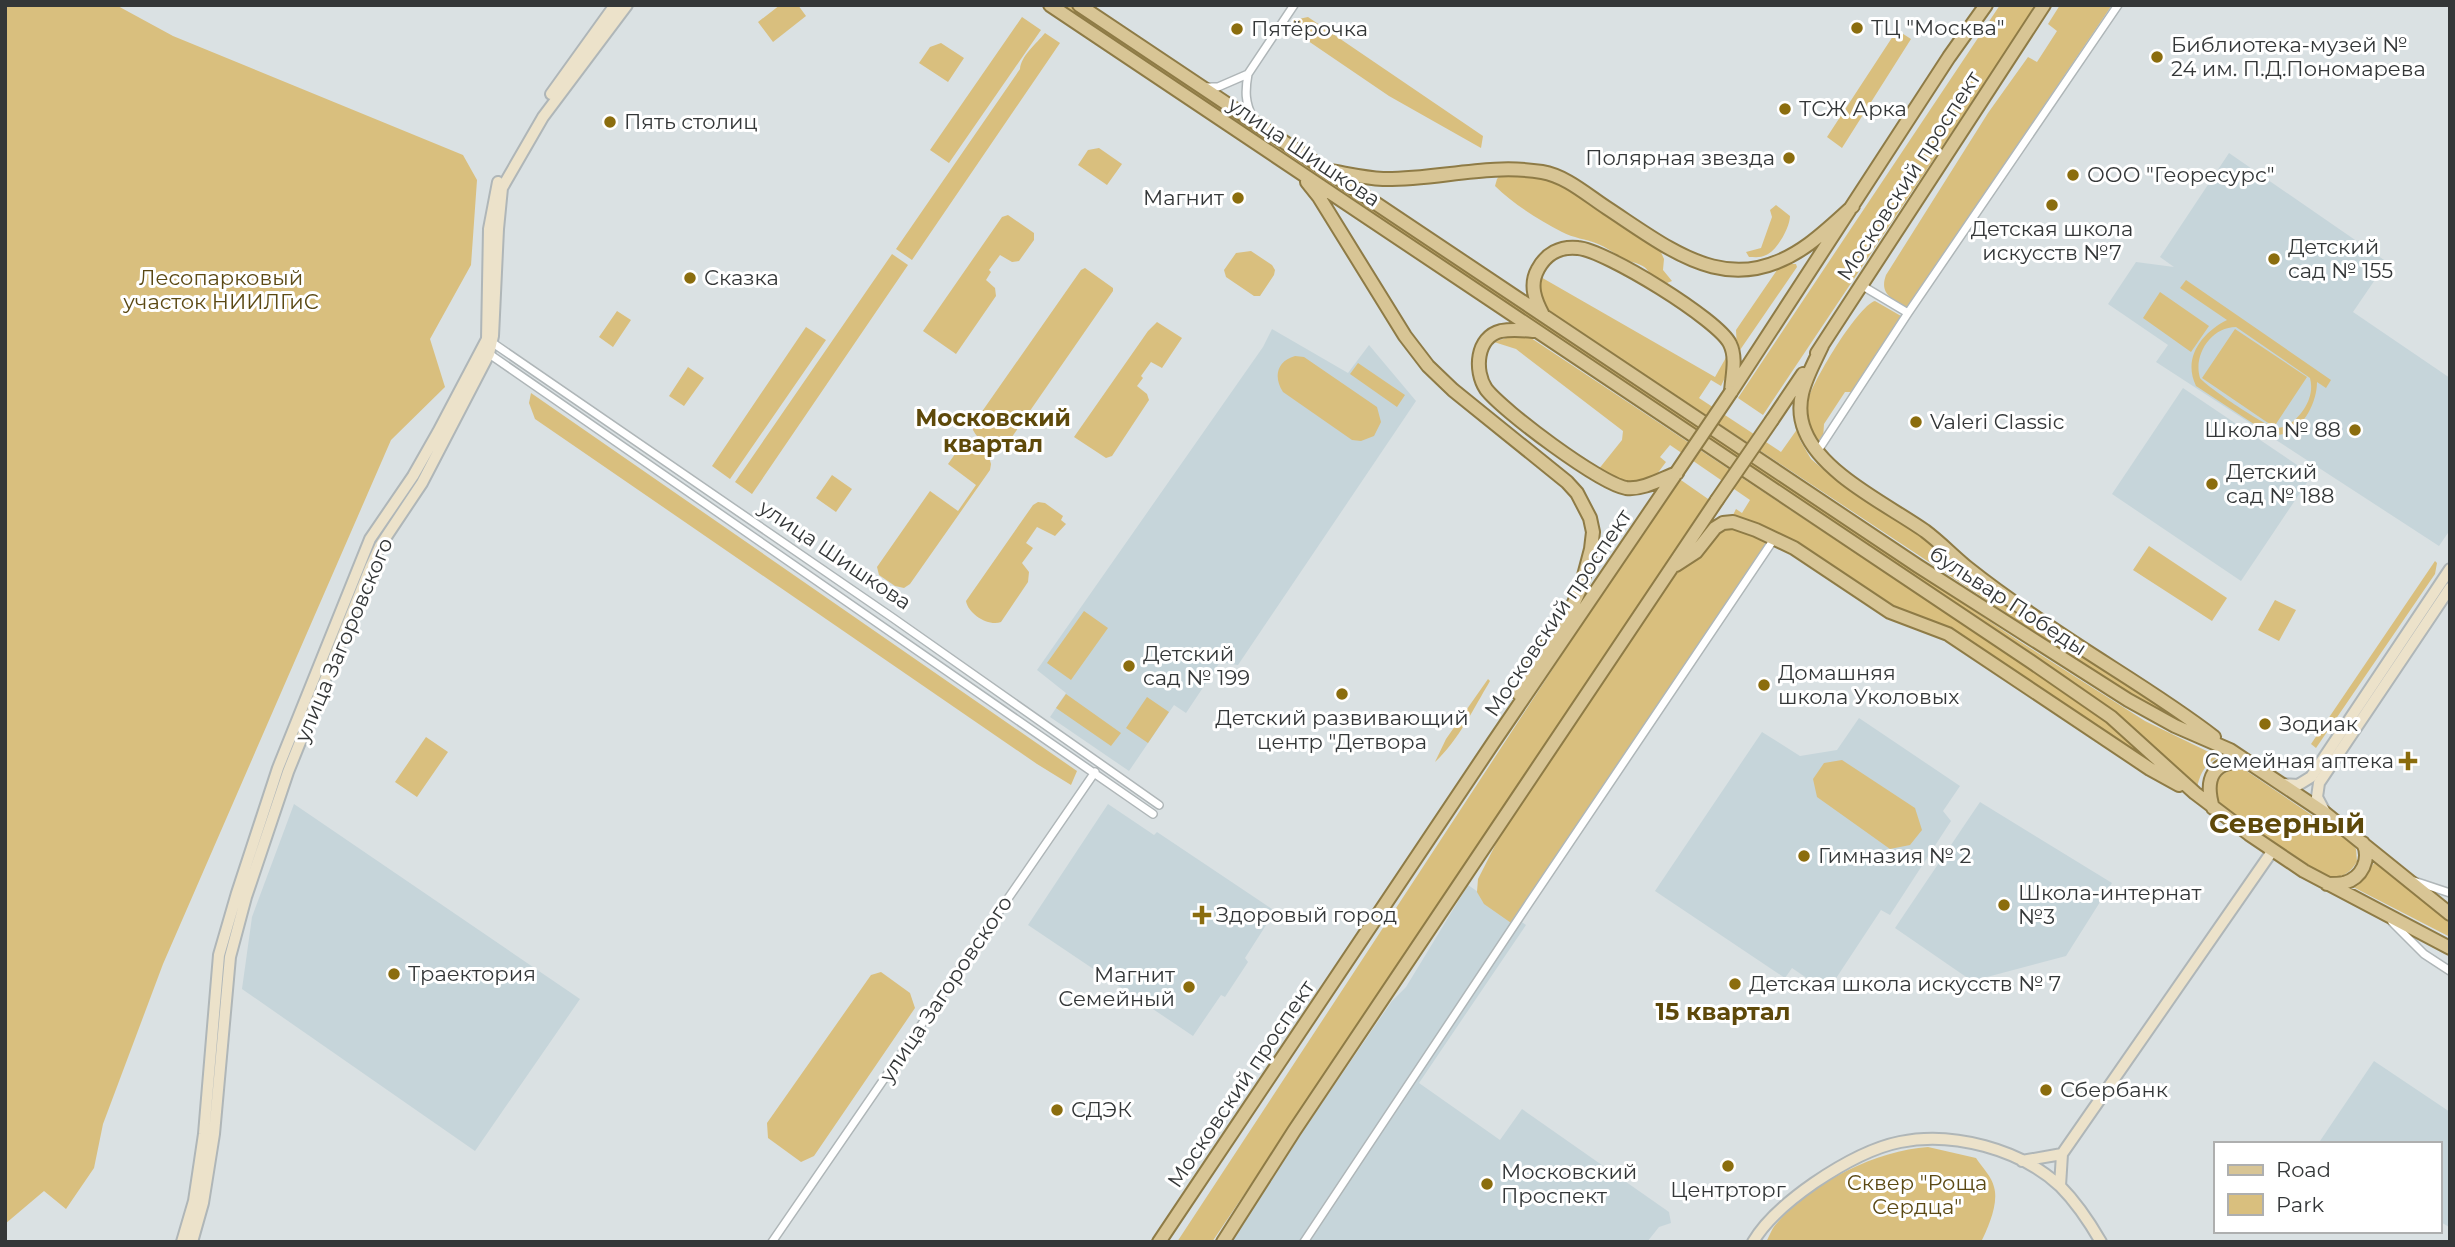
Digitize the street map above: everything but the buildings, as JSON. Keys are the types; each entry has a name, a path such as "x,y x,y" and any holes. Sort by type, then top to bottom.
{"main road":[{"name":"улица Шишкова","path":"1079,5 1545,318"},
{"name":"Московский проспект","path":"1159,1242 1731,392 1949,57 1986,5"},
{"name":"Московский проспект","path":"1223,1242 1669,569 1822,346 2045,5"},
{"name":"улица Шишкова","path":"1055,7 1536,332"},
{"path":"1323,169 1383,178 1497,170 1546,173 1568,182 1675,250 1695,261 1721,270 1762,267 1787,258 1809,244 1853,206"},
{"path":"1299,172 1319,197 1405,336 1428,366 1453,390 1567,482 1577,492 1590,518 1593,532 1591,549 1581,587 1573,605 1527,675 1504,726"},
{"path":"1545,318 1534,294 1534,277 1539,266 1554,251 1567,248 1590,251 1614,262 1672,297 1723,332 1735,359 1731,392"},
{"name":"бульвар Победы","path":"1545,318 1918,566 2116,693 2175,726 2230,750 2282,784 2362,841 2450,914"},
{"path":"1536,332 1499,331 1489,337 1481,349 1478,362 1480,374 1485,388 1496,399 1596,476 1612,483 1638,488 1677,472"},
{"name":"бульвар Победы","path":"1536,332 2111,717 2213,808 2273,850 2326,884 2450,948"},
{"path":"1822,346 1802,388 1799,412 1805,432 1817,453 1833,469 1928,534 2007,597 2189,718 2230,750"},
{"path":"1669,569 1696,552 1715,528 1723,523 1742,524 1794,548 1891,612 1948,634 2150,769 2195,793"},
{"path":"2213,808 2208,791 2212,775 2219,766 2229,761 2247,761"},
{"path":"2326,884 2345,883 2356,876 2365,864 2368,852 2362,841"}],"street":[{"name":"улица Загоровского","path":"182,1242 194,1201 204,1134 219,955 278,768 370,539 413,476 487,346 489,229 496,184 538,112 615,5"},
{"name":"улица Загоровского","path":"191,1242 203,1203 214,1134 230,957 246,897 288,772 375,557 422,483 487,346 502,188 543,117 627,5"},
{"path":"1257,125 1248,109 1245,93 1248,74 1294,5"},
{"path":"1817,453 1908,313 2118,5"},
{"path":"1200,87 1217,87 1248,74"},
{"path":"1861,285 1908,313"},
{"name":"улица Шишкова","path":"487,346 1153,814"},
{"name":"улица Шишкова","path":"487,346 916,634 1159,805"},
{"path":"1304,1242 1774,539"},
{"path":"2282,784 2298,785 2311,777 2450,569"},
{"path":"2326,814 2317,797 2319,783 2450,588"},
{"name":"улица Загоровского","path":"772,1242 1095,772"},
{"path":"2060,1186 2062,1154 2273,850"},
{"path":"2404,878 2450,893"},
{"path":"2384,914 2424,954 2450,971"},
{"path":"1753,1242 1765,1224 1801,1192 1824,1176 1867,1154 1899,1142 1938,1138 1978,1143 2022,1161 2060,1186 2101,1242"},
{"path":"2022,1161 2062,1154"}],"shaded area":[{"name":"Школа № 88","path":"2229,153 2387,262 2353,312 2450,378 2450,530 2439,546 2156,362 2168,345 2108,304 2136,262 2174,267 2160,257"},
{"path":"1272,329 1348,373 1369,345 1416,401 1238,665 1220,662 1186,713 1174,705 1129,771 1050,717 1066,693 1037,670 1263,347"},
{"name":"Детский сад № 188","path":"2183,388 2312,475 2241,581 2112,494"},
{"name":"Гимназия № 2","path":"1859,718 1960,786 1943,811 1951,821 1890,915 1881,910 1827,992 1792,968 1785,978 1655,891 1762,732 1800,756 1837,750"},
{"name":"Школа-интернат №3","path":"1980,802 2112,883 2066,956 1972,981 1895,928"},
{"name":"Траектория","path":"294,804 580,999 475,1151 242,989 252,917"},
{"path":"1108,804 1154,835 1157,832 1275,911 1245,958 1248,962 1225,997 1221,995 1193,1036 1028,925"},
{"path":"1468,885 1526,925 1419,1083 1500,1140 1522,1109 1669,1212 1671,1223 1659,1227 1647,1242 1231,1242 1392,1001 1406,987"},
{"path":"2374,1061 2450,1112 2449,1227 2441,1222 2441,1142 2319,1142"}],"green space":[{"name":"Лесопарковый участок НИИЛГиС","path":"5,5 116,5 173,36 463,155 477,180 471,265 430,339 445,387 391,440 163,964 103,1124 94,1168 66,1209 44,1191 5,1224"},
{"path":"780,5 798,5 806,16 773,42 758,22"},
{"path":"1070,5 2019,641 2145,721 2219,757 2204,770 2197,788 2137,733 1064,8"},
{"path":"2000,5 2034,5 2028,18 1763,415 1738,398"},
{"path":"2060,5 2112,5 1907,308 1888,295 1884,287 1886,275 1988,113 2028,57 2037,62 2057,31 2048,24"},
{"path":"1022,17 1041,30 949,163 930,150"},
{"path":"1308,17 1483,136 1481,148 1389,96 1292,30 1294,20"},
{"path":"1897,30 1911,39 1842,148 1827,137"},
{"path":"1045,33 1060,43 912,260 896,249 1020,69 1026,55"},
{"path":"941,43 964,58 948,82 919,63 930,47"},
{"path":"1099,148 1122,164 1107,185 1078,165 1088,150"},
{"path":"1502,173 1549,177 1660,250 1664,259 1663,270 1672,281 1667,283 1651,277 1641,265 1598,244 1566,234 1535,217 1495,186"},
{"path":"1776,205 1790,216 1785,232 1770,253 1762,257 1749,257 1746,252 1761,248 1772,217 1770,210"},
{"path":"1008,215 1034,233 1034,240 1019,261 1012,262 1000,255 989,270 991,272 986,280 995,288 996,296 956,354 923,331 1002,217"},
{"path":"1251,251 1275,270 1260,296 1254,296 1226,277 1224,270 1236,253"},
{"path":"892,254 908,265 752,494 735,482"},
{"path":"1796,264 1797,267 1740,350 1737,350 1736,330 1777,270"},
{"path":"1085,268 1113,288 1113,291 1005,447 998,449 989,446 975,434 974,423"},
{"path":"1539,276 1715,377 1728,354 1730,367 1721,386 1711,380 1699,398 1781,452 1798,428 1800,440 1811,459 1831,476 1919,534 1990,592 2181,721 2131,695 1560,319 1542,301"},
{"path":"2186,280 2331,380 2326,388 2317,382 2313,402 2304,420 2288,432 2269,434 2196,386 2192,365 2197,347 2210,331 2227,320 2180,288","holes":["2236,327 2310,378 2310,394 2304,409 2293,422 2278,428 2251,415 2205,383 2200,378 2199,360 2212,337 2227,328"]},
{"path":"2160,292 2209,326 2191,352 2143,318"},
{"path":"1875,301 1901,316 1899,323 1854,392 1845,392 1824,424 1823,439 1817,442 1806,419 1807,401 1845,333 1867,306"},
{"path":"617,311 631,320 613,347 599,337"},
{"path":"1157,322 1182,338 1162,368 1151,362 1141,376 1143,378 1137,386 1147,394 1149,400 1112,456 1106,458 1074,437"},
{"path":"806,327 826,340 730,479 712,466"},
{"path":"2235,329 2307,377 2274,427 2202,378"},
{"path":"1509,337 1531,338 2071,696 2122,734 2142,755 1951,629 1902,611 1799,543 1733,515 1736,509 1742,513 1750,500 1670,445 1660,457 1666,462 1654,478 1625,481 1598,470 1622,440 1623,431 1516,349 1494,342"},
{"path":"1295,356 1304,357 1377,407 1381,422 1374,436 1361,441 1352,440 1283,392 1278,381 1278,370 1284,362"},
{"path":"1358,363 1405,395 1397,407 1350,374"},
{"path":"688,367 704,378 684,406 669,396"},
{"path":"531,393 1077,771 1071,785 535,419 529,403"},
{"path":"966,443 989,457 990,470 910,584 904,588 895,586 879,575 877,567 930,491 958,511 976,485 948,464"},
{"path":"832,475 852,489 836,512 816,498"},
{"path":"1678,478 1711,501 1212,1242 1177,1242"},
{"path":"1038,502 1045,503 1063,516 1061,520 1066,524 1055,536 1037,527 1026,543 1033,548 1022,563 1029,572 1028,582 1001,622 985,621 975,615 966,601 1033,505"},
{"path":"1723,523 1774,539 1514,925 1484,904 1477,892 1478,879 1506,824 1669,569"},
{"path":"2149,546 2227,598 2212,621 2133,570"},
{"path":"2435,561 2435,574 2316,748 2311,744"},
{"path":"2275,600 2296,610 2279,641 2258,630"},
{"path":"1084,611 1108,628 1071,680 1047,663"},
{"path":"1488,679 1490,681 1465,724 1435,762 1446,739"},
{"path":"1066,694 1121,733 1111,746 1056,708"},
{"path":"1147,697 1169,712 1148,743 1126,728"},
{"path":"426,737 448,752 417,797 395,782"},
{"path":"1842,760 1915,808 1922,830 1910,845 1890,849 1817,797 1813,779 1824,763"},
{"path":"2235,769 2245,770 2350,841 2356,849 2357,862 2354,866 2340,876 2325,876 2222,807 2217,795 2217,784 2223,774"},
{"path":"2376,860 2450,922 2450,937 2353,887 2366,875"},
{"path":"881,972 910,993 915,1008 814,1156 801,1162 768,1138 767,1123 871,975"},
{"name":"Сквер \"Роща Сердца\"","path":"1928,1147 1976,1158 1991,1180 1995,1193 1994,1208 1981,1242 1766,1242 1775,1225 1791,1208 1826,1182 1867,1162 1908,1149"}],"place":[{"name":"ТЦ \"Москва\"","path":"1857,28"},
{"name":"Пятёрочка","path":"1237,29"},
{"name":"Библиотека-музей № 24 им. П.Д.Пономарева","path":"2157,57"},
{"name":"ТСЖ Арка","path":"1785,109"},
{"name":"Пять столиц","path":"610,122"},
{"name":"Полярная звезда","path":"1789,158"},
{"name":"ООО \"Георесурс\"","path":"2073,175"},
{"name":"Магнит","path":"1238,198"},
{"name":"Детская школа искусств №7","path":"2052,205"},
{"name":"Детский сад № 155","path":"2274,259"},
{"name":"Сказка","path":"690,278"},
{"name":"Valeri Classic","path":"1916,422"},
{"name":"Школа № 88","path":"2355,430"},
{"name":"Детский сад № 188","path":"2212,484"},
{"name":"Детский сад № 199","path":"1129,666"},
{"name":"Домашняя школа Уколовых","path":"1764,685"},
{"name":"Детский развивающий центр \"Детвора","path":"1342,694"},
{"name":"Зодиак","path":"2265,724"},
{"name":"Семейная аптека","path":"2408,761"},
{"name":"Гимназия № 2","path":"1804,856"},
{"name":"Школа-интернат №3","path":"2004,905"},
{"name":"Здоровый город","path":"1202,915"},
{"name":"Траектория","path":"394,974"},
{"name":"Детская школа искусств № 7","path":"1735,984"},
{"name":"Магнит Семейный","path":"1189,987"},
{"name":"Сбербанк","path":"2046,1090"},
{"name":"СДЭК","path":"1057,1110"},
{"name":"Центрторг","path":"1728,1166"},
{"name":"Московский Проспект","path":"1487,1184"}],"district":[{"name":"Московский квартал","path":"993,431"},
{"name":"Северный","path":"2287,823"},
{"name":"15 квартал","path":"1723,1012"}]}
